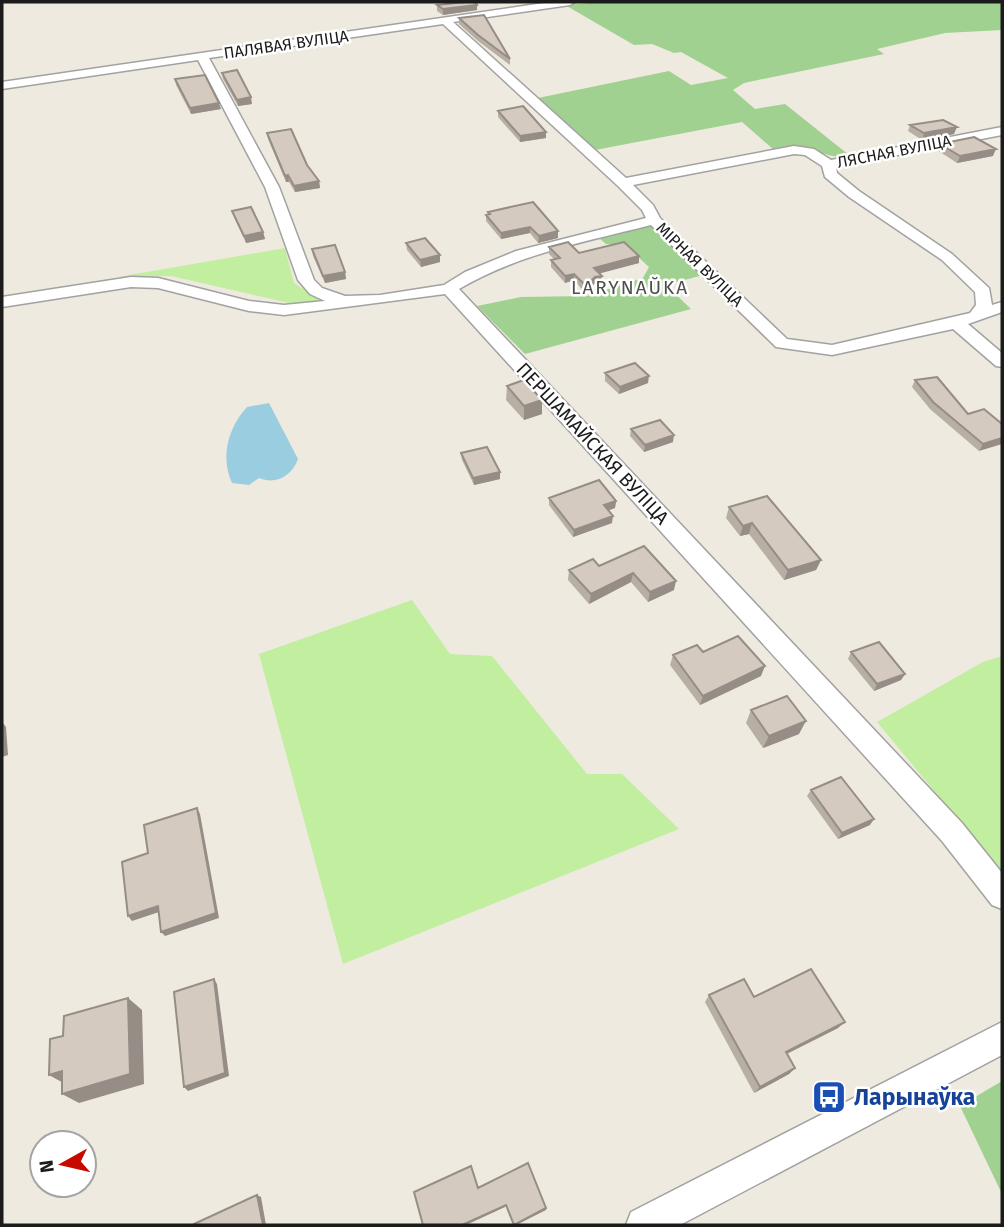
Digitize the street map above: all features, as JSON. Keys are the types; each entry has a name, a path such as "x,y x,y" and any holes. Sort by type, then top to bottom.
{"street":[{"name":"ПАЛЯВАЯ ВУЛІЦА","path":"2,85 570,2"},
{"name":"МІРНАЯ ВУЛІЦА","path":"446,21 623,183 648,208 654,220 782,343 832,350 956,323 977,314"},
{"path":"202,56 262,159 306,279 315,291 331,298 357,302"},
{"name":"ЛЯСНАЯ ВУЛІЦА","path":"623,183 786,151 809,152 829,164 1002,131"},
{"path":"829,164 827,168 830,174 854,194 947,257 983,291 984,305 977,314"},
{"path":"2,302 131,282 158,282 249,306 284,310 357,302 448,289 470,274 500,261 654,220"},
{"name":"ПЕРШАМАЙСКАЯ ВУЛІЦА","path":"448,289 456,294 952,832 1002,895"},
{"path":"977,314 1002,307"},
{"path":"956,323 1002,362"},
{"path":"644,1225 1002,1038"}],"green space":[{"path":"601,2 1002,2 1002,30 945,33 877,49 884,54 744,83 733,90 755,109 785,104 849,155 832,156 800,148 773,149 742,122 595,150 538,98 669,71 691,85 728,78 681,52 674,53 652,44 634,45 565,5"},
{"path":"653,224 703,275 666,285 691,309 525,354 477,306 521,297 587,296 643,278 649,267 626,246 606,244 599,238"},
{"path":"285,248 294,283 314,296 332,302 289,303 171,276 118,277"},
{"path":"412,600 450,654 492,656 587,774 622,774 679,829 343,964 259,654"},
{"path":"1002,656 1002,873 877,722 983,662"},
{"path":"1002,1081 1002,1194 960,1106"}],"water":[{"path":"269,403 298,459 292,470 283,478 259,478 249,485 232,483 226,453 235,424 247,407"}],"building":[{"path":"475,2 477,5 443,9 437,5"},
{"path":"484,15 510,59 459,18"},
{"path":"237,70 251,97 237,100 222,73"},
{"path":"205,75 219,103 190,108 175,79"},
{"path":"523,106 546,132 520,136 498,111"},
{"path":"943,120 957,127 924,133 910,125"},
{"path":"291,129 307,165 319,181 294,186 288,175 285,176 267,133"},
{"path":"974,137 996,149 960,156 940,144"},
{"path":"533,202 558,231 539,236 530,227 501,233 486,215 490,214 488,212"},
{"path":"251,207 263,232 244,236 232,211"},
{"path":"425,238 440,255 420,260 406,243"},
{"path":"568,242 579,253 624,242 639,256 594,268 602,276 595,277 586,286 574,274 565,276 551,260 560,258 549,247"},
{"path":"335,245 345,272 323,276 312,249"},
{"path":"635,363 649,376 620,387 605,373"},
{"path":"937,377 968,414 984,409 1002,424 1002,438 983,444 933,402 915,380"},
{"path":"524,380 542,400 524,406 507,386"},
{"path":"660,420 674,435 645,445 631,429"},
{"path":"487,447 500,472 473,478 461,453"},
{"path":"599,480 616,501 604,505 613,516 574,530 549,498"},
{"path":"767,496 821,560 788,570 752,523 743,526 729,507"},
{"path":"644,546 676,581 650,592 633,573 591,594 569,570 593,559 599,566"},
{"path":"738,636 765,666 703,696 673,655 697,645 703,652"},
{"path":"879,642 905,674 877,684 851,652"},
{"path":"787,696 806,721 769,736 751,710"},
{"path":"841,777 874,819 842,833 811,790"},
{"path":"197,808 216,913 161,932 158,906 128,916 122,862 148,853 144,825"},
{"path":"811,969 845,1022 786,1052 795,1068 760,1087 709,995 744,979 754,997"},
{"path":"214,979 225,1073 184,1087 174,992"},
{"path":"128,998 130,1074 62,1094 62,1071 49,1075 50,1039 63,1036 64,1016"},
{"path":"528,1163 546,1208 514,1225 506,1205 462,1225 423,1225 414,1192 471,1166 478,1188"},
{"path":"257,1195 263,1225 194,1225 194,1224"}],"place":[{"name":"Ларынаўка","path":"829,1097"}],"district":[{"name":"LARYNAŬKA","path":"630,287"}]}
